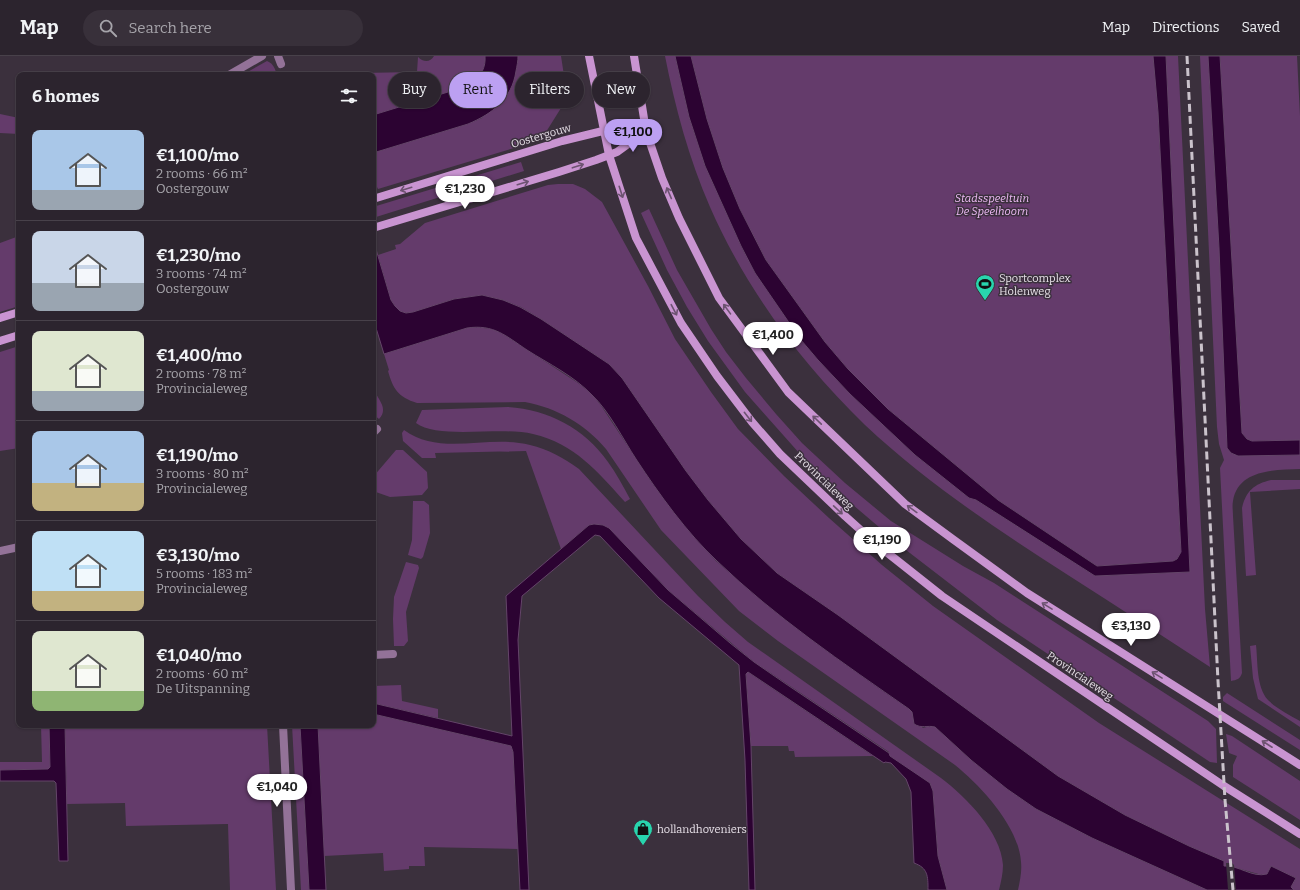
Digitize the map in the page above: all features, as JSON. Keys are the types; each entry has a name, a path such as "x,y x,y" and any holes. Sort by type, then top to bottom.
{"main road":[{"name":"Provincialeweg","path":"589,56 609,155 636,238 681,323 717,376 752,422 800,473 875,543 942,596 1218,782 1300,834"},
{"path":"634,56 646,131 662,178 680,218 719,298 788,392 905,504 960,545 1027,593 1300,765"},
{"name":"Oostergouw","path":"376,198 562,141 611,129 646,131"},
{"path":"376,227 559,172 609,155 617,152 646,131"},
{"path":"0,318 16,313"},
{"path":"0,341 16,336"}],"street":[{"path":"234,72 262,56"},
{"path":"0,551 16,548"},
{"path":"376,655 393,654"},
{"path":"283,728 291,890"}],"green space":[{"path":"434,56 485,56 485,64 482,72 449,72 449,92 441,94 441,72 417,72 418,57 426,61 431,60"},
{"path":"518,56 561,56 563,72 515,72 515,108 561,108 546,132 527,144 378,189 376,187 376,152 468,124 482,118 488,108 507,108 507,78 518,60"},
{"path":"665,56 675,56 689,117 705,166 741,246 755,273 801,339 818,360 850,394 915,455 969,498 976,500 1095,576 1190,572 1166,56 1178,56 1205,609 1210,667 964,506 913,467 865,425 841,401 797,350 777,324 740,267 724,237 702,189 689,152 673,94"},
{"name":"Sportcomplex Holenweg","path":"691,56 1154,56 1181,552 1177,559 1173,561 1097,566 998,500 888,409 848,369 825,342 766,260 740,209 723,168 707,119"},
{"path":"1200,56 1208,56 1219,248 1238,456 1300,455 1300,469 1259,473 1250,477 1236,490 1233,501 1233,516 1242,673 1238,679 1231,681 1220,468 1224,460 1219,444 1217,427"},
{"path":"1220,56 1297,56 1300,116 1300,440 1252,441 1247,439 1242,433"},
{"path":"267,61 273,65 276,72 247,72"},
{"path":"376,73 388,73 388,108 396,108 376,114"},
{"path":"0,114 16,117 16,134 0,133"},
{"path":"521,162 524,171 376,217 376,206"},
{"path":"573,184 585,189 602,202 675,339 738,429 784,476 882,565 933,606 1099,723 1300,849 1300,890 1294,890 1291,887 1296,878 1271,866 1267,874 1262,875 1224,866 1217,858 1125,815 1058,776 838,615 777,573 741,539 708,500 686,471 622,378 609,364 541,319 521,307 503,300 482,295 454,299 406,313 400,311 395,306 391,300 378,255 396,249 395,245 400,244 425,223 548,185"},
{"path":"649,209 677,270 726,352 776,414 802,443 845,483 891,521 963,566 994,583 1208,721 1216,729 1217,763 1210,762 997,620 906,550 846,499 808,463 745,392 708,341 667,270 641,213"},
{"path":"16,237 16,307 0,312 0,243"},
{"path":"477,327 497,330 578,383 592,394 652,483 683,523 716,561 772,609 827,651 909,709 912,712 914,719 923,728 930,726 935,727 971,760 1007,789 1036,809 1092,838 1207,890 1018,890 1021,862 1019,849 1014,835 997,808 976,784 955,765 778,641 739,611 661,530 606,449 589,432 570,418 548,408 525,402 417,403 405,398 397,392 392,383 384,354 467,328"},
{"path":"16,347 16,448 0,451 0,352"},
{"path":"376,393 383,408 382,415 379,419 376,416"},
{"path":"508,407 538,412 577,430 588,439 608,462 630,499 625,502 595,469 584,460 561,444 548,439 533,434 520,432 439,431 426,428 416,423 422,410"},
{"path":"404,430 418,438 449,444 514,442 530,445 556,454 579,469 698,596 748,642 941,778 971,805 989,828 1001,853 1003,865 999,890 947,890 938,856 933,791 889,756 889,752 754,662 668,590 657,578 589,525 561,549 526,451 435,453 436,458 422,458 403,441 402,433"},
{"path":"396,450 403,450 427,472 428,488 422,495 390,497 376,492 376,473"},
{"path":"1271,480 1300,480 1300,489 1250,492 1256,575 1246,576 1242,508 1248,493 1255,486"},
{"path":"413,501 424,501 429,505 430,533 423,557 421,559 408,555 412,540"},
{"path":"406,562 418,565 419,568 406,612 408,641 404,646 394,646 394,597"},
{"path":"1256,645 1259,681 1264,695 1275,706 1300,721 1300,727 1258,699 1253,678 1250,646"},
{"path":"748,672 873,756 795,757 794,751 789,751 788,746 751,746 746,674"},
{"path":"401,685 402,701 438,709 438,718 376,704 376,686"},
{"path":"1227,693 1300,740 1300,750 1223,701 1223,697"},
{"path":"376,715 511,746 513,752 518,849 424,847 425,866 409,866 409,869 384,871 383,853 324,856 318,728 376,728"},
{"path":"41,728 49,728 50,767 48,769 0,770 0,762 42,762"},
{"path":"65,728 267,728 276,890 230,890 228,824 126,826 125,803 67,804"},
{"path":"292,728 300,728 309,890 301,890"},
{"path":"1226,734 1232,736 1300,781 1300,820 1233,777 1233,765 1237,756 1229,753"}],"shaded area":[{"path":"485,56 518,56 514,81 507,94 507,72 482,71 485,64"},
{"path":"675,56 691,56 707,119 723,168 740,209 766,260 825,342 848,369 888,409 998,500 1097,566 1173,561 1177,559 1181,552 1158,112 1153,56 1166,56 1190,572 1095,576 976,500 969,498 915,455 850,394 801,340 755,273 741,246 705,166 689,117"},
{"path":"1208,56 1220,56 1242,433 1247,439 1252,441 1300,440 1300,455 1238,456 1231,453 1227,448 1219,248"},
{"path":"449,92 449,108 495,108 468,124 376,152 376,114 396,108 441,108 441,94"},
{"path":"376,249 391,300 400,311 406,313 413,312 454,299 482,295 503,300 520,307 541,319 609,364 622,378 686,471 708,500 741,539 777,573 838,615 1058,776 1125,815 1224,861 1224,866 1235,867 1261,875 1267,874 1271,866 1296,878 1291,887 1294,890 1207,890 1092,838 1036,809 1007,789 971,760 935,727 914,724 912,712 909,709 835,657 739,582 684,526 636,459 610,417 585,388 569,376 506,336 499,332 485,328 467,328 384,354 376,328"},
{"path":"589,525 603,525 609,528 668,590 754,662 889,753 890,756 930,783 933,791 938,856 947,890 928,890 928,881 925,870 914,863 911,792 906,779 891,763 884,763 748,672 746,674 751,746 755,890 749,890 745,760 739,665 659,598 600,536 595,535 522,596 518,640 529,890 520,890 513,752 511,746 376,715 376,704 512,736 506,596"},
{"path":"49,728 65,728 68,861 59,861 56,783 54,781 0,781 0,770 48,769 50,767"},
{"path":"300,728 318,728 326,890 309,890"}],"pier":[{"path":"1226,863 1232,863 1234,865 1236,890 1228,890"}],"railway":[{"path":"1187,56 1218,681 1225,800 1233,890"}],"place":[{"name":"Sportcomplex Holenweg","path":"985,301"},
{"name":"hollandhoveniers","path":"643,846"}],"park label":[{"name":"Stadsspeeltuin De Speelhoorn","path":"992,204"}]}
